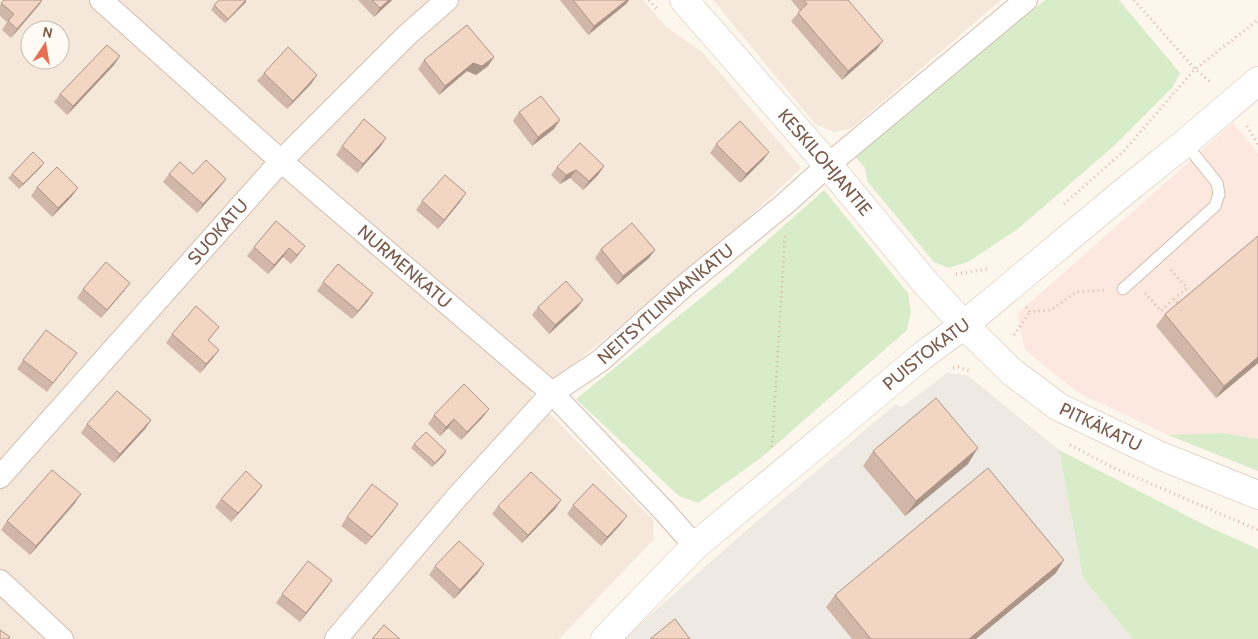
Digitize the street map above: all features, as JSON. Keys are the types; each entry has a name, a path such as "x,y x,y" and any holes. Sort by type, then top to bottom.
{"street":[{"name":"NURMENKATU","path":"101,0 281,161 552,393 666,512 695,546"},
{"name":"SUOKATU","path":"0,477 281,161 407,35 447,0"},
{"name":"KESKILOHJANTIE","path":"684,0 828,166 924,281 964,325"},
{"name":"NEITSYTLINNANKATU","path":"336,639 458,496 552,393 600,361 683,287 786,203 1026,0"},
{"name":"PUISTOKATU","path":"605,639 695,546 922,356 964,325 1258,81"},
{"name":"PITKÄKATU","path":"964,325 1012,372 1059,406 1161,456 1258,495"},
{"path":"0,581 55,637"}],"lane":[{"path":"1123,289 1215,206 1219,194 1217,183 1185,143"}],"path":[{"path":"1134,0 1195,69 1234,102 1258,144"},
{"path":"1064,204 1123,152 1195,69 1258,20"},
{"path":"772,454 786,203"},
{"path":"1160,256 1187,288 1174,299 1181,306"},
{"path":"933,290 954,275 989,268"}],"shaded area":[{"path":"0,0 643,0 666,27 702,52 801,168 722,243 554,380 530,393 653,520 654,539 559,639 0,639"},
{"path":"713,0 1001,0 852,128 834,132 815,124"},
{"path":"1233,123 1258,153 1258,439 1223,433 1168,435 1077,392 1025,350 1017,314"},
{"path":"947,373 967,375 1059,450 1083,578 1133,639 625,639 749,528 896,404 902,407"}],"green space":[{"path":"1045,0 1119,0 1180,73 1172,88 1115,145 1019,228 968,262 949,268 934,262 867,181 865,168 853,154"},
{"path":"824,190 908,293 911,311 907,330 762,457 698,503 679,496 576,399 722,281"},
{"path":"1223,433 1258,439 1258,471 1168,435"},
{"path":"1059,450 1207,526 1258,549 1258,639 1133,639 1083,578"}],"building":[{"path":"4,0 42,0 25,20 20,20 20,26 17,29 8,21 14,14 1,3"},
{"path":"219,0 246,0 228,19 214,5"},
{"path":"372,0 389,0 380,8"},
{"path":"573,0 627,0 594,26"},
{"path":"804,0 848,0 883,41 848,71 798,13 807,4"},
{"path":"467,25 494,57 482,66 473,63 445,86 424,60"},
{"path":"107,45 120,56 73,106 60,94"},
{"path":"288,47 317,75 293,101 264,73"},
{"path":"541,96 560,120 538,137 519,112"},
{"path":"364,119 386,138 363,164 342,146"},
{"path":"740,121 769,152 746,174 716,144"},
{"path":"580,143 604,166 589,181 576,170 566,175 557,167"},
{"path":"33,152 44,163 23,184 12,174"},
{"path":"206,160 226,179 203,204 169,174 180,162 193,174"},
{"path":"57,167 78,188 58,208 37,187"},
{"path":"445,175 466,193 444,220 422,201"},
{"path":"276,221 305,246 297,255 289,248 274,265 254,247"},
{"path":"632,223 655,250 623,276 601,249"},
{"path":"1258,236 1258,357 1224,386 1165,314"},
{"path":"106,262 130,283 107,310 83,289"},
{"path":"338,264 373,293 358,311 323,282"},
{"path":"566,281 583,300 555,325 538,307"},
{"path":"196,306 219,327 208,340 219,350 206,364 172,334"},
{"path":"46,330 77,353 53,383 23,360"},
{"path":"464,384 489,409 467,432 454,419 446,427 434,415"},
{"path":"117,391 151,420 120,454 87,424"},
{"path":"936,398 978,448 916,501 873,451"},
{"path":"426,432 446,451 435,463 414,444"},
{"path":"988,468 1064,560 969,639 871,639 835,595"},
{"path":"52,470 81,494 36,546 7,521"},
{"path":"246,471 262,486 238,513 221,499"},
{"path":"531,472 561,500 528,535 498,506"},
{"path":"372,484 398,504 372,537 347,517"},
{"path":"593,484 627,516 607,537 573,505"},
{"path":"459,541 484,564 460,590 435,566"},
{"path":"308,561 332,580 306,613 282,594"},
{"path":"675,619 690,639 650,639"},
{"path":"384,625 400,639 372,639"},
{"path":"0,630 10,637 8,639 0,639"}]}
